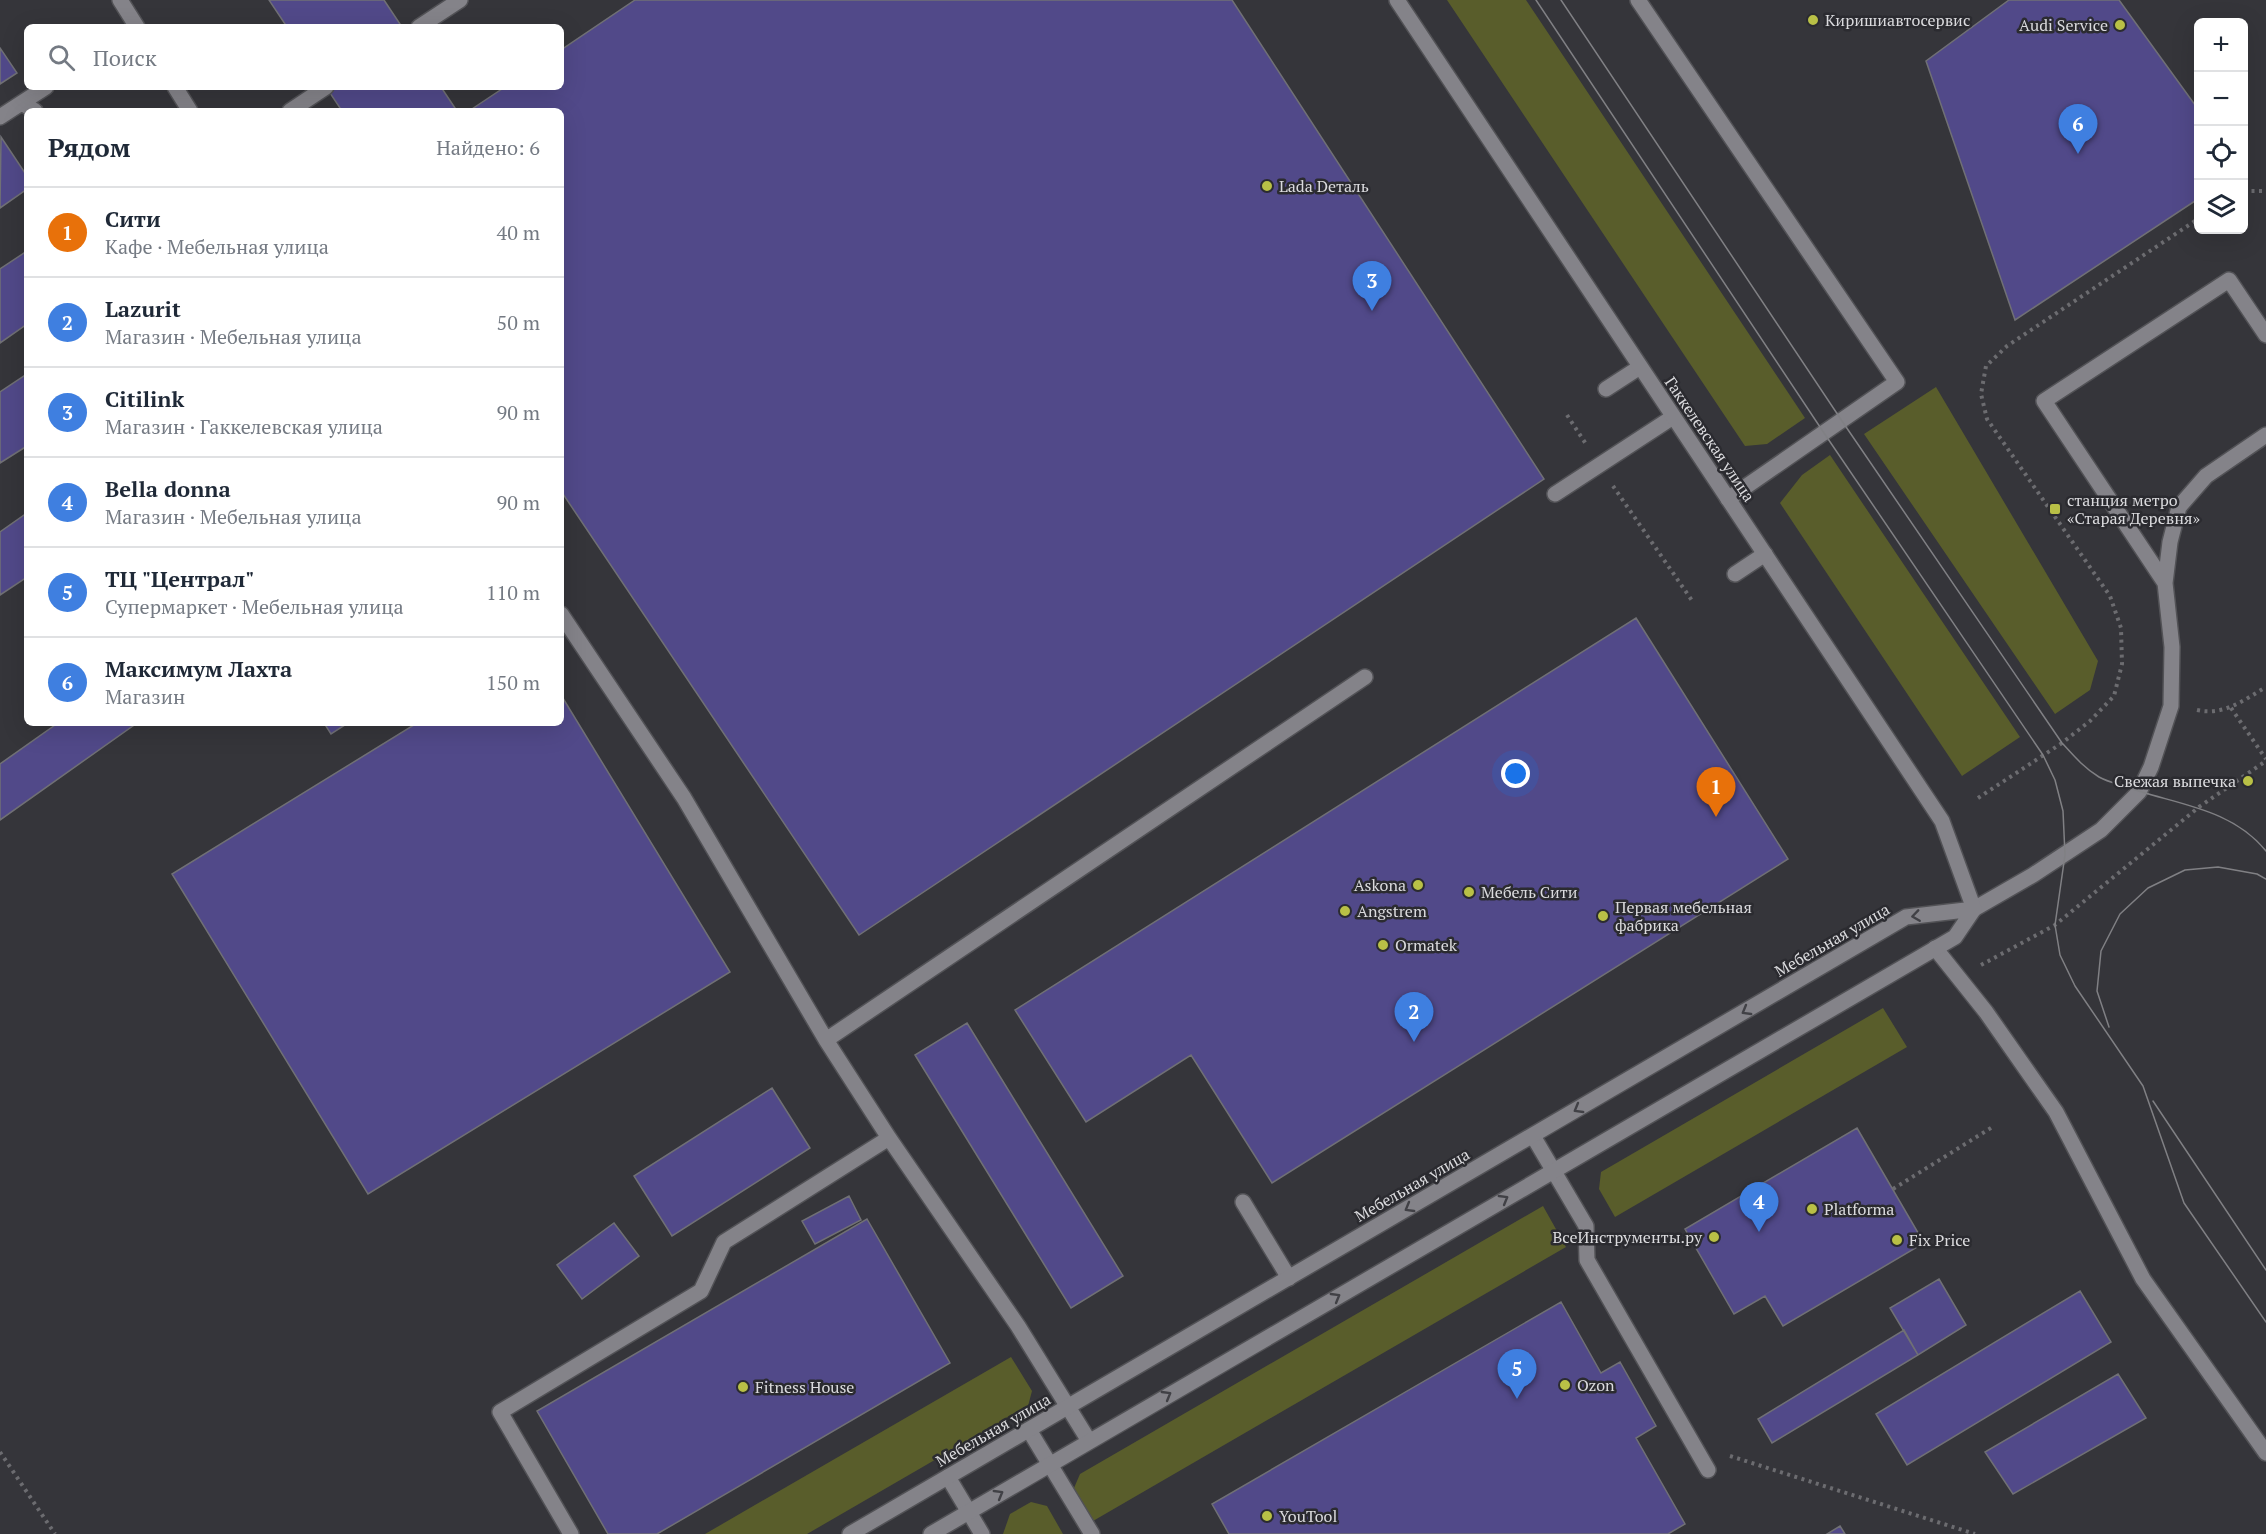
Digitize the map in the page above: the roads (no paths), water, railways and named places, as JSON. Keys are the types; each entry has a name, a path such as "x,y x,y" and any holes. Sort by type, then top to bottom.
{"street":[{"path":"120,0 135,24"},
{"path":"424,24 460,0"},
{"name":"Гаккелевская улица","path":"1397,0 1942,821 1974,909"},
{"path":"1638,0 1897,382 1728,499"},
{"path":"28,107 43,90"},
{"path":"177,90 188,108"},
{"path":"294,108 322,90"},
{"path":"0,117 24,108"},
{"path":"2165,583 2044,401 2229,280 2266,335"},
{"path":"1606,389 1640,367"},
{"path":"1554,494 1673,417"},
{"path":"931,1534 1955,937 1974,909 2033,875 2101,830 2139,792 2151,767 2171,706 2172,647 2165,583 2170,542 2179,507 2206,476 2266,435"},
{"path":"1735,574 1765,554"},
{"path":"564,618 684,798 826,1040 889,1138 1011,1316 1089,1441"},
{"path":"826,1040 1365,677"},
{"name":"Мебельная улица","path":"850,1534 1906,917 1974,909"},
{"path":"1935,948 1986,1011 2056,1112 2143,1279 2266,1453"},
{"path":"1533,1136 1586,1226 1587,1260 1708,1470"},
{"path":"571,1534 500,1412 701,1291 724,1242 889,1138"},
{"path":"1243,1202 1289,1278"},
{"path":"1029,1430 1092,1534"},
{"path":"948,1477 982,1534"}],"tram line":[{"path":"1536,0 1824,433 2043,755 2055,780 2063,811 2065,855 2055,925 2060,955 2075,986 2143,1086 2184,1203 2266,1322"},
{"path":"1561,0 1842,421 2062,743 2099,777 2217,815 2235,824 2266,851"},
{"path":"2109,1027 2097,991 2101,951 2120,914 2148,888 2185,870 2218,867 2257,874 2266,879"},
{"path":"2153,1101 2266,1270"}],"place":[{"name":"Киришиавтосервис","path":"1813,20"},
{"name":"Audi Service","path":"2120,25"},
{"name":"Максимум Лахта","path":"2078,154"},
{"name":"Lada Dеталь","path":"1267,186"},
{"name":"Citilink","path":"1372,311"},
{"name":"станция метро «Старая Деревня»","path":"2055,509"},
{"name":"Свежая выпечка","path":"2248,781"},
{"name":"Сити","path":"1716,817"},
{"name":"Askona","path":"1418,885"},
{"name":"Мебель Сити","path":"1469,892"},
{"name":"Angstrem","path":"1345,911"},
{"name":"Первая мебельная фабрика","path":"1603,916"},
{"name":"Ormatek","path":"1383,945"},
{"name":"Lazurit","path":"1414,1042"},
{"name":"Platforma","path":"1812,1209"},
{"name":"Bella donna","path":"1759,1232"},
{"name":"ВсеИнструменты.ру","path":"1714,1237"},
{"name":"Fix Price","path":"1897,1240"},
{"name":"Ozon","path":"1565,1385"},
{"name":"Fitness House","path":"743,1387"},
{"name":"ТЦ \"Централ\"","path":"1517,1399"},
{"name":"YouTool","path":"1267,1516"}]}
